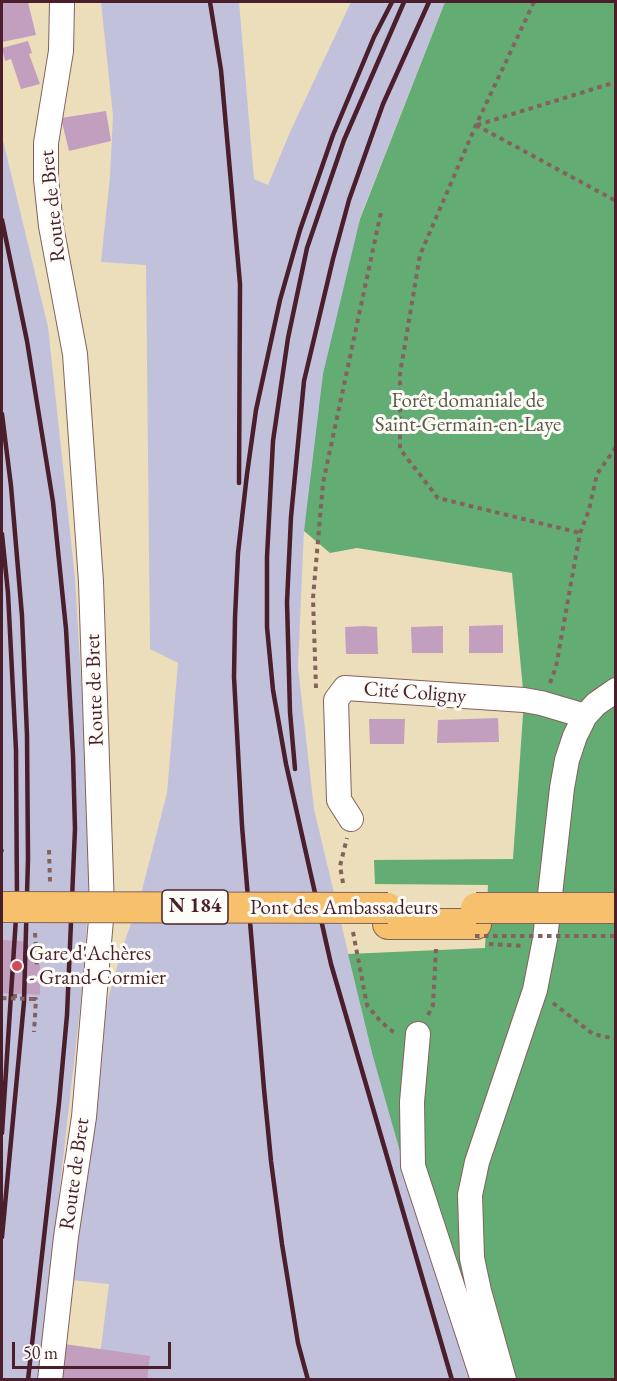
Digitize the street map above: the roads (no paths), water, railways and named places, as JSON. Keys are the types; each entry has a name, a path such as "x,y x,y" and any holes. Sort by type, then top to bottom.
{"main road":[{"name":"Pont des Ambassadeurs","path":"2,906 388,916 476,928 615,909"},
{"name":"Pont des Ambassadeurs","path":"2,923 388,916 476,928 615,924"}],"street":[{"name":"Route de Bret","path":"50,1380 66,1237 84,1117 102,908 91,582 75,354 51,226 46,179 46,143 61,51 62,2"},
{"name":"Cité Coligny","path":"351,819 339,800 336,700 345,688 541,703 585,716"},
{"path":"504,1380 472,1258 470,1195 477,1162 535,990 545,939 567,760 585,716 596,704 615,690"},
{"path":"418,1034 412,1102 413,1166 483,1380"}],"railway":[{"path":"210,2 221,70 240,284 239,483"},
{"path":"308,1380 298,1343 282,1244 264,1089 242,826 234,677 238,553 256,410 280,300 300,230 333,135 374,37 392,2"},
{"path":"404,2 344,140 307,248 288,338 273,441 267,557 267,627 273,690 286,764 331,964 452,1380"},
{"path":"295,769 290,712 287,602 291,517 304,381 349,200 383,104 429,2"},
{"path":"2,220 27,341 53,502 66,629 75,829 67,1015 28,1380"},
{"path":"2,414 11,486 22,616 27,735 28,859 24,1002 2,1237"},
{"path":"2,534 8,593 16,750 17,902 2,1133"}],"place":[{"name":"Gare d'Achères - Grand-Cormier","path":"17,966"}],"park label":[{"name":"Forêt domaniale de Saint-Germain-en-Laye","path":"468,413"}]}
